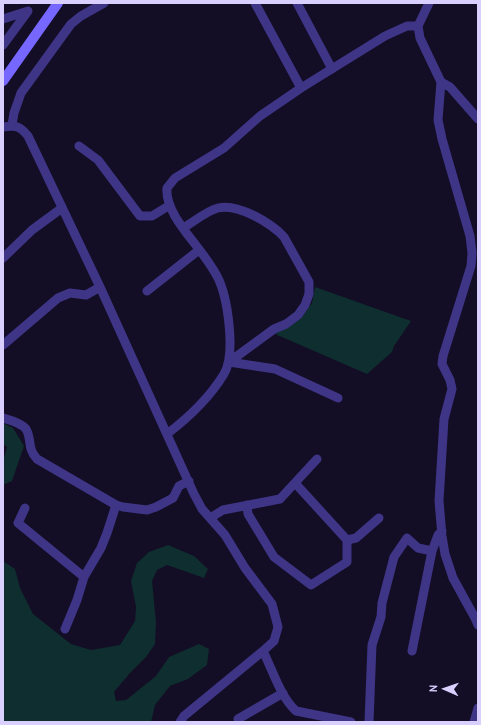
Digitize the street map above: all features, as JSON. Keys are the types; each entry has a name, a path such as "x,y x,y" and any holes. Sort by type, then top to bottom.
{"main road":[{"path":"3,81 58,3"}],"street":[{"path":"104,3 81,16 71,24 21,94 8,126 22,128 28,136 100,287 202,509 225,535 245,568 272,604 278,627 274,640 263,651 184,716 180,722"},
{"path":"255,3 301,88"},
{"path":"297,3 332,69"},
{"path":"429,3 418,26 420,38 441,82 438,120 442,139 466,218 472,253 471,266 443,356 442,364 450,380 452,389 444,419 439,502 445,554 453,578 478,625"},
{"path":"3,19 28,11 3,44"},
{"path":"167,434 203,401 224,374 229,362 230,342 227,308 218,278 183,228 166,196 166,188 176,178 224,148 260,116 301,88 385,36 407,26 418,26"},
{"path":"441,82 450,87 478,119"},
{"path":"79,146 98,160 140,216 152,216 170,205"},
{"path":"3,258 32,230 62,208"},
{"path":"183,228 218,208 230,208 246,212 278,231 284,237 309,282 309,294 298,314 286,324 274,329 229,362"},
{"path":"147,291 199,250"},
{"path":"3,345 58,298 70,293 86,295 100,287"},
{"path":"229,362 275,369 338,398"},
{"path":"3,418 17,423 25,428 28,434 30,450 37,459 116,505 147,510 173,498 179,486 189,481"},
{"path":"210,518 223,510 280,499 317,459"},
{"path":"247,505 248,514 274,557 311,584 347,562 347,540 295,482"},
{"path":"65,628 77,600 84,577 101,548 116,505"},
{"path":"25,508 18,523 84,577"},
{"path":"347,540 356,538 379,518"},
{"path":"412,651 432,551 438,534 442,531"},
{"path":"369,722 372,645 381,617 382,603 394,557 407,538 418,548 432,551"},
{"path":"263,651 283,694 291,707 296,711 351,722"},
{"path":"238,719 283,694"},
{"path":"474,722 478,708"}],"green space":[{"path":"315,287 411,321 394,346 392,352 367,374 275,334 301,318 312,303"},
{"path":"3,423 13,428 24,446 12,481 3,485 3,461 7,447 3,444"},
{"path":"168,545 194,556 208,569 204,578 167,565 157,570 152,581 156,622 155,644 146,657 114,692 116,701 126,700 156,676 169,657 199,644 209,649 207,665 188,679 170,686 155,705 151,722 3,722 3,561 15,569 20,588 33,614 71,644 91,650 120,645 135,621 136,607 131,581 137,563 149,552"}]}
